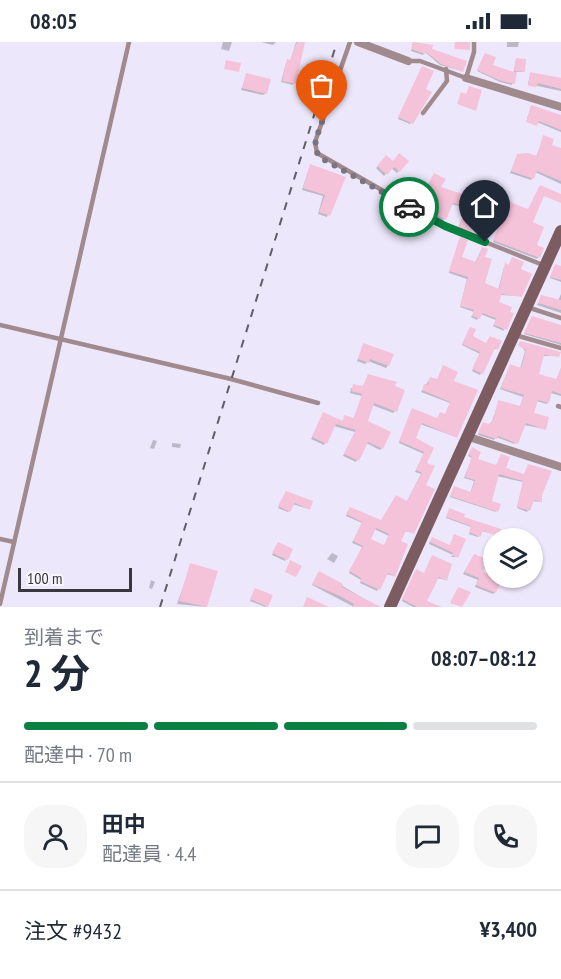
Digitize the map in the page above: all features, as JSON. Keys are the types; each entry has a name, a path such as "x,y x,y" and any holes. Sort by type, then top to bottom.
{"street":[{"path":"358,42 408,61"},
{"path":"466,78 561,107"},
{"path":"390,607 546,266 558,246 561,231"},
{"path":"469,437 561,467"}],"lane":[{"path":"0,604 129,42"},
{"path":"350,42 315,142 317,153 445,226 546,266"},
{"path":"408,61 420,61 466,78 474,52 474,42"},
{"path":"423,113 447,81 446,69"},
{"path":"527,307 561,318"},
{"path":"0,325 231,379 318,403"},
{"path":"514,335 561,348"},
{"path":"0,539 14,542"}],"building":[{"path":"297,42 305,42 296,84 282,81 287,59 290,60"},
{"path":"413,42 433,45 432,49 467,61 463,72 441,64 426,52 425,54 411,49"},
{"path":"455,42 470,42 470,50 454,49"},
{"path":"485,53 496,57 493,65 517,73 515,84 501,81 477,70"},
{"path":"516,58 526,59 525,72 514,71"},
{"path":"226,60 241,63 239,72 224,69"},
{"path":"422,66 434,71 426,89 432,92 413,124 398,117"},
{"path":"530,72 561,78 561,89 538,83 537,87 528,86"},
{"path":"246,73 271,79 267,94 242,88"},
{"path":"469,86 482,90 476,111 457,104 461,92 466,94"},
{"path":"531,105 561,115 561,130 539,121 537,126 526,122"},
{"path":"543,135 554,139 552,145 561,148 561,181 537,171 534,179 511,171 517,154 528,153 537,156"},
{"path":"399,153 409,161 400,172 394,167 387,175 377,166 386,155 393,161"},
{"path":"310,164 346,177 330,216 319,212 325,195 303,188"},
{"path":"434,173 446,179 441,187 484,201 471,232 459,227 466,209 464,206 453,203 446,220 417,205"},
{"path":"540,185 561,194 561,203 544,196 533,222 544,227 537,245 544,248 540,258 493,240 505,212 501,210 505,200 528,209"},
{"path":"391,203 404,210 401,216 414,222 409,232 384,218"},
{"path":"460,237 468,240 462,257 476,262 482,247 488,249 485,257 492,259 485,283 499,289 505,263 509,265 512,257 524,262 521,269 532,274 522,297 502,294 499,302 512,307 510,312 514,313 507,330 494,325 496,318 482,313 480,319 472,316 474,310 460,306 468,277 449,271"},
{"path":"555,264 561,266 561,280 550,277"},
{"path":"541,295 561,300 561,310 538,303"},
{"path":"532,316 561,325 561,343 524,333"},
{"path":"470,327 476,329 473,336 486,343 490,336 502,341 498,350 495,348 483,374 472,369 480,352 462,344"},
{"path":"520,341 561,352 559,357 544,355 539,374 556,379 561,368 561,394 552,391 549,403 538,400 534,413 549,417 546,430 526,423 518,444 498,436 497,439 478,433 483,422 489,424 494,418 498,400 520,406 524,395 501,388 510,364 521,368 526,350 518,345"},
{"path":"363,343 394,354 389,366 370,359 369,363 358,359"},
{"path":"443,365 458,372 454,381 478,390 457,438 422,423 416,438 434,448 427,463 435,466 426,485 435,489 414,534 406,531 401,541 408,544 395,577 388,573 380,590 360,581 361,578 349,571 363,546 353,541 362,522 346,514 350,507 381,520 396,495 407,501 422,473 416,470 424,452 399,441 412,408 437,418 440,412 445,414 450,402 422,390 424,384 428,385 430,377 437,379","holes":["376,528 389,534 384,545 371,539"]},
{"path":"368,374 397,382 395,386 405,390 397,412 374,403 368,421 391,432 383,449 368,442 359,461 344,454 356,430 336,424 327,444 312,437 323,412 343,421 344,415 354,418 362,394 351,391 353,384 363,386"},
{"path":"472,447 481,452 478,459 496,465 501,454 510,457 506,468 524,474 528,464 552,471 542,495 542,502 534,500 530,511 517,507 523,481 499,474 492,501 501,504 498,512 450,496 454,486 471,492 475,480 465,477 472,456 468,455"},
{"path":"286,491 313,501 310,510 295,503 290,512 278,506"},
{"path":"449,508 465,514 464,517 498,528 483,528 480,537 469,532 471,526 446,517"},
{"path":"454,534 466,539 458,558 452,555 453,553 430,542 432,537 450,545"},
{"path":"278,542 293,549 288,560 272,553"},
{"path":"474,554 483,558 483,588 476,585 479,578 464,572"},
{"path":"432,555 452,564 447,581 439,577 427,601 442,607 417,607 402,599 416,569 424,573"},
{"path":"290,560 302,566 296,577 285,572"},
{"path":"190,563 218,571 207,607 179,601"},
{"path":"319,571 343,584 342,587 381,607 352,607 354,604 312,584"},
{"path":"458,587 471,592 462,607 450,603"},
{"path":"255,588 273,595 268,607 250,599"},
{"path":"484,588 498,588 496,593"},
{"path":"307,597 329,607 303,607"}],"railway":[{"path":"160,607 337,42"}],"way so far":[{"path":"322,122 315,142 315,149 321,158 409,207"}],"route":[{"path":"409,207 445,226 485,242"}]}
